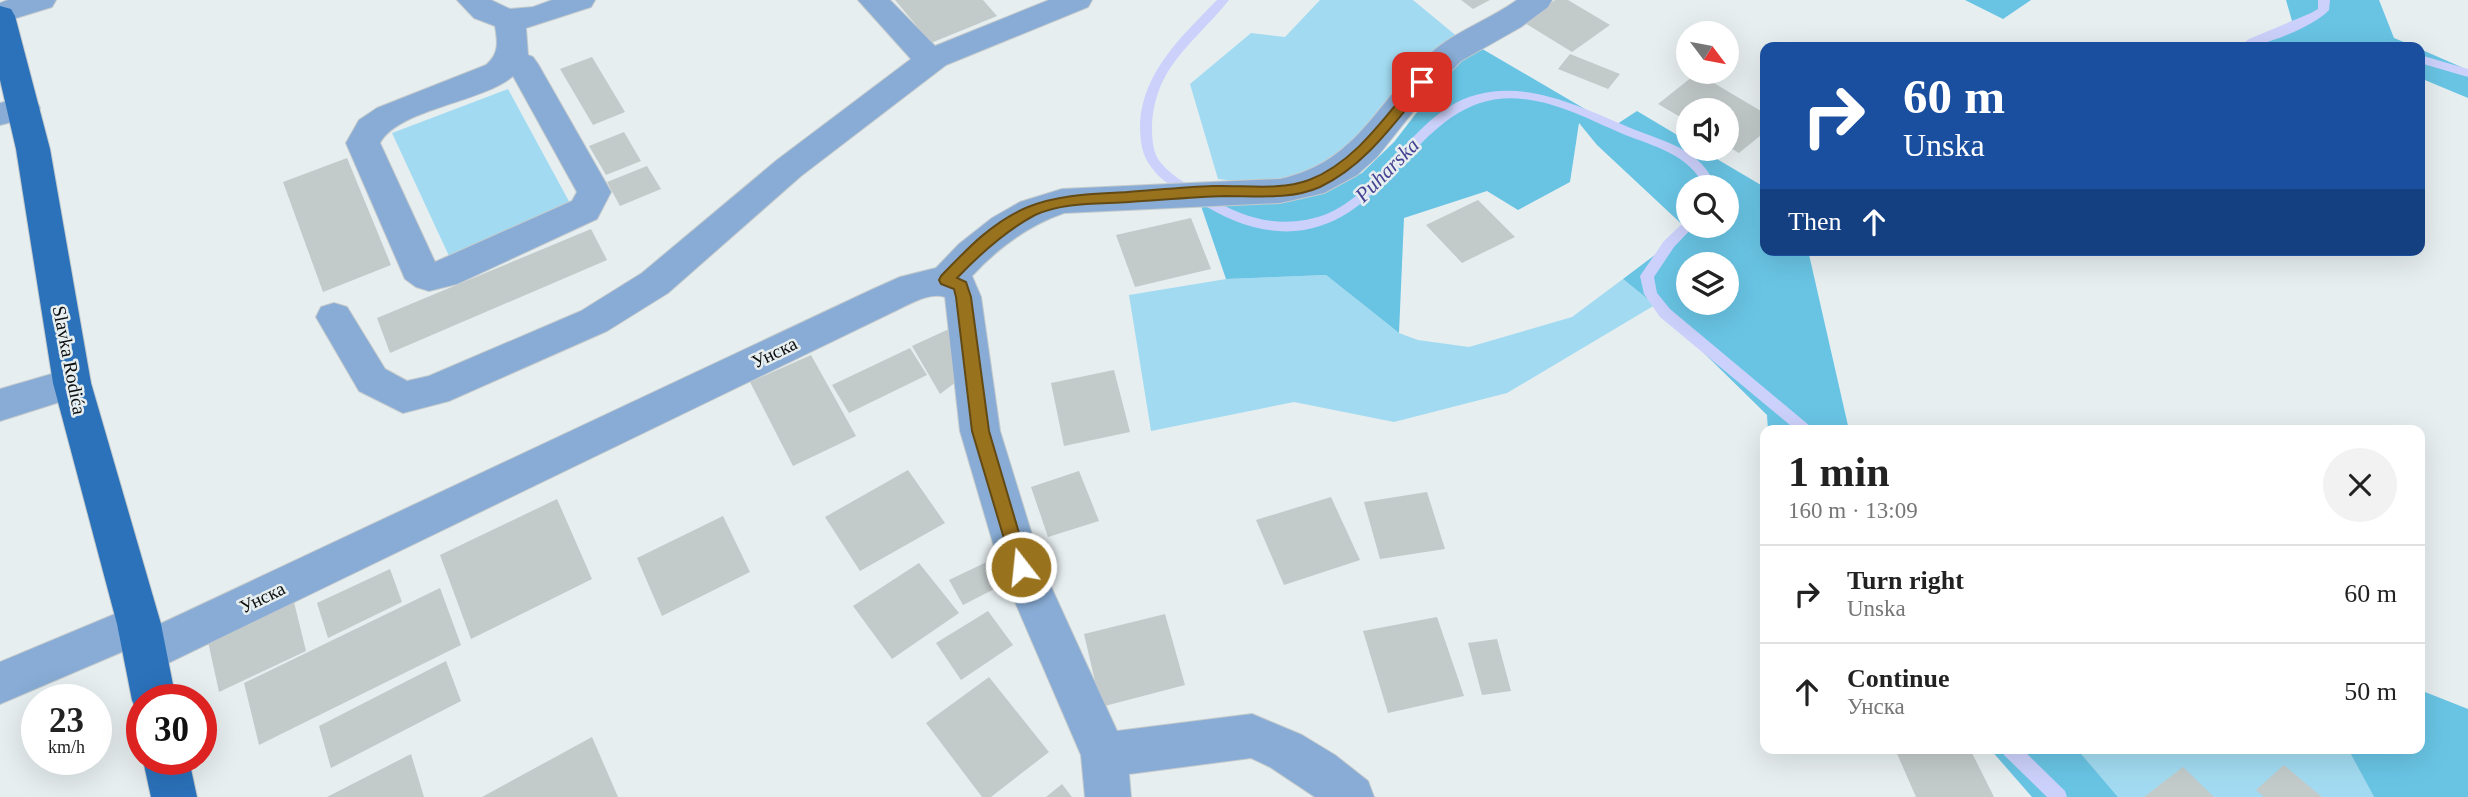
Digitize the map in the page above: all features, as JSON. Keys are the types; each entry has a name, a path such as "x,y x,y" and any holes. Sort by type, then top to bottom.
{"main road":[{"name":"Slavka Rodića","path":"0,15 12,111 33,149 72,383 142,639 151,684"},
{"path":"169,775 174,797"}],"street":[{"path":"0,15 41,0"},
{"path":"472,0 483,12 509,19 543,14 580,0"},
{"path":"873,0 931,61"},
{"path":"334,317 372,380 389,391 403,397 447,385 594,321 655,283 789,168 931,61 1076,0"},
{"path":"1351,797 1319,771 1286,751 1252,736 1106,776 1021,567 981,431 963,297 960,286 946,280 993,235 1032,211 1062,201 1228,191 1280,191 1312,184 1345,167 1365,149 1409,95 1450,54 1510,20 1537,0"},
{"path":"509,19 514,48 510,63 497,73 388,117 371,128 363,143 418,269 429,277 444,274 585,210 590,204 594,192 580,164 522,64 510,63"},
{"name":"Унска","path":"0,683 142,639 884,299 928,280 946,280"},
{"path":"0,405 72,383"}],"shaded area":[{"path":"1320,0 1413,0 1459,38 1379,119 1322,169 1261,184 1218,179 1190,84 1251,33 1285,37"},
{"path":"1965,0 2031,0 2003,19"},
{"path":"2286,0 2379,0 2394,38 2404,42 2253,42 2292,21"},
{"path":"1479,47 1614,126 1637,111 1676,134 1676,161 1720,161 1760,184 1760,256 1809,256 1848,425 1768,425 1767,415 1655,305 1623,279 1677,238 1739,238 1739,175 1676,175 1676,219 1597,145 1579,123 1570,182 1518,210 1487,191 1404,218 1399,333 1326,275 1226,279 1200,203 1326,190 1362,173 1394,142 1418,111 1432,85 1447,68"},
{"path":"2425,51 2468,70 2468,98 2425,80"},
{"path":"508,89 571,205 449,256 392,133"},
{"path":"1326,275 1399,333 1418,340 1469,347 1572,317 1623,279 1655,305 1507,393 1394,422 1294,402 1151,431 1129,295 1226,279"},
{"path":"2425,692 2468,709 2468,797 2374,797 2351,754 2425,754"},
{"path":"1994,754 2081,754 2118,797 2032,797"},
{"path":"2081,754 2351,754 2374,797 2118,797"}],"building":[{"path":"895,0 983,0 997,16 931,43"},
{"path":"1461,0 1490,0 1473,9"},
{"path":"1555,0 1568,0 1610,25 1572,52 1523,22"},
{"path":"1570,54 1620,74 1608,89 1558,69"},
{"path":"592,57 625,112 593,125 560,69"},
{"path":"1683,84 1716,84 1760,110 1760,136 1739,153 1739,98 1676,98 1676,114 1658,104"},
{"path":"624,132 641,161 606,175 589,146"},
{"path":"347,158 391,265 323,292 283,182"},
{"path":"647,166 661,189 620,206 607,182"},
{"path":"1478,200 1515,237 1462,263 1426,225"},
{"path":"1191,218 1211,269 1135,287 1116,235"},
{"path":"591,229 607,260 390,353 377,318"},
{"path":"949,329 956,382 940,394 912,346"},
{"path":"910,348 927,375 849,413 832,385"},
{"path":"811,355 856,436 793,466 750,382"},
{"path":"1114,370 1130,432 1064,446 1051,383"},
{"path":"908,470 945,523 860,571 825,517"},
{"path":"1079,471 1099,521 1048,537 1031,487"},
{"path":"1427,492 1445,549 1380,559 1364,502"},
{"path":"1331,497 1360,560 1284,585 1256,520"},
{"path":"557,499 592,579 471,639 440,555"},
{"path":"723,516 750,572 662,616 637,558"},
{"path":"995,558 1008,582 963,605 949,580"},
{"path":"919,563 959,613 892,659 853,606"},
{"path":"390,569 402,602 328,638 317,603"},
{"path":"440,588 461,645 259,745 244,683"},
{"path":"293,598 306,651 219,692 207,637"},
{"path":"988,611 1013,645 961,680 936,643"},
{"path":"1165,614 1185,685 1101,707 1084,634"},
{"path":"1437,617 1464,696 1388,713 1363,631"},
{"path":"1497,639 1511,691 1482,695 1468,643"},
{"path":"446,661 461,701 331,768 319,726"},
{"path":"989,677 1049,752 991,797 982,797 926,723"},
{"path":"592,737 618,797 482,797"},
{"path":"411,754 424,797 327,797"},
{"path":"1897,754 1972,754 1994,797 1916,797"},
{"path":"2284,765 2322,797 2264,797 2256,790"},
{"path":"2183,767 2214,797 2144,797"},
{"path":"1062,784 1072,797 1046,797"}],"waterway":[{"name":"Puharska","path":"1223,0 1182,44 1159,75 1147,112 1146,133 1150,156 1163,173 1238,218 1264,225 1292,227 1318,222 1340,213 1368,193 1441,118 1463,104 1503,94 1546,99 1587,113 1690,159 1705,175"},
{"path":"2255,42 2315,16 2323,10 2324,0"},
{"path":"2425,60 2468,73"},
{"name":"Puharska","path":"1676,237 1647,276 1651,294 1665,313 1799,425"},
{"name":"Puharska","path":"2015,754 2059,797"}],"route":[{"path":"1021,567 981,431 963,297 960,286 946,280 972,253 1004,227 1032,211 1062,201 1214,191 1280,191 1312,184 1345,167 1365,149 1422,82"}]}
